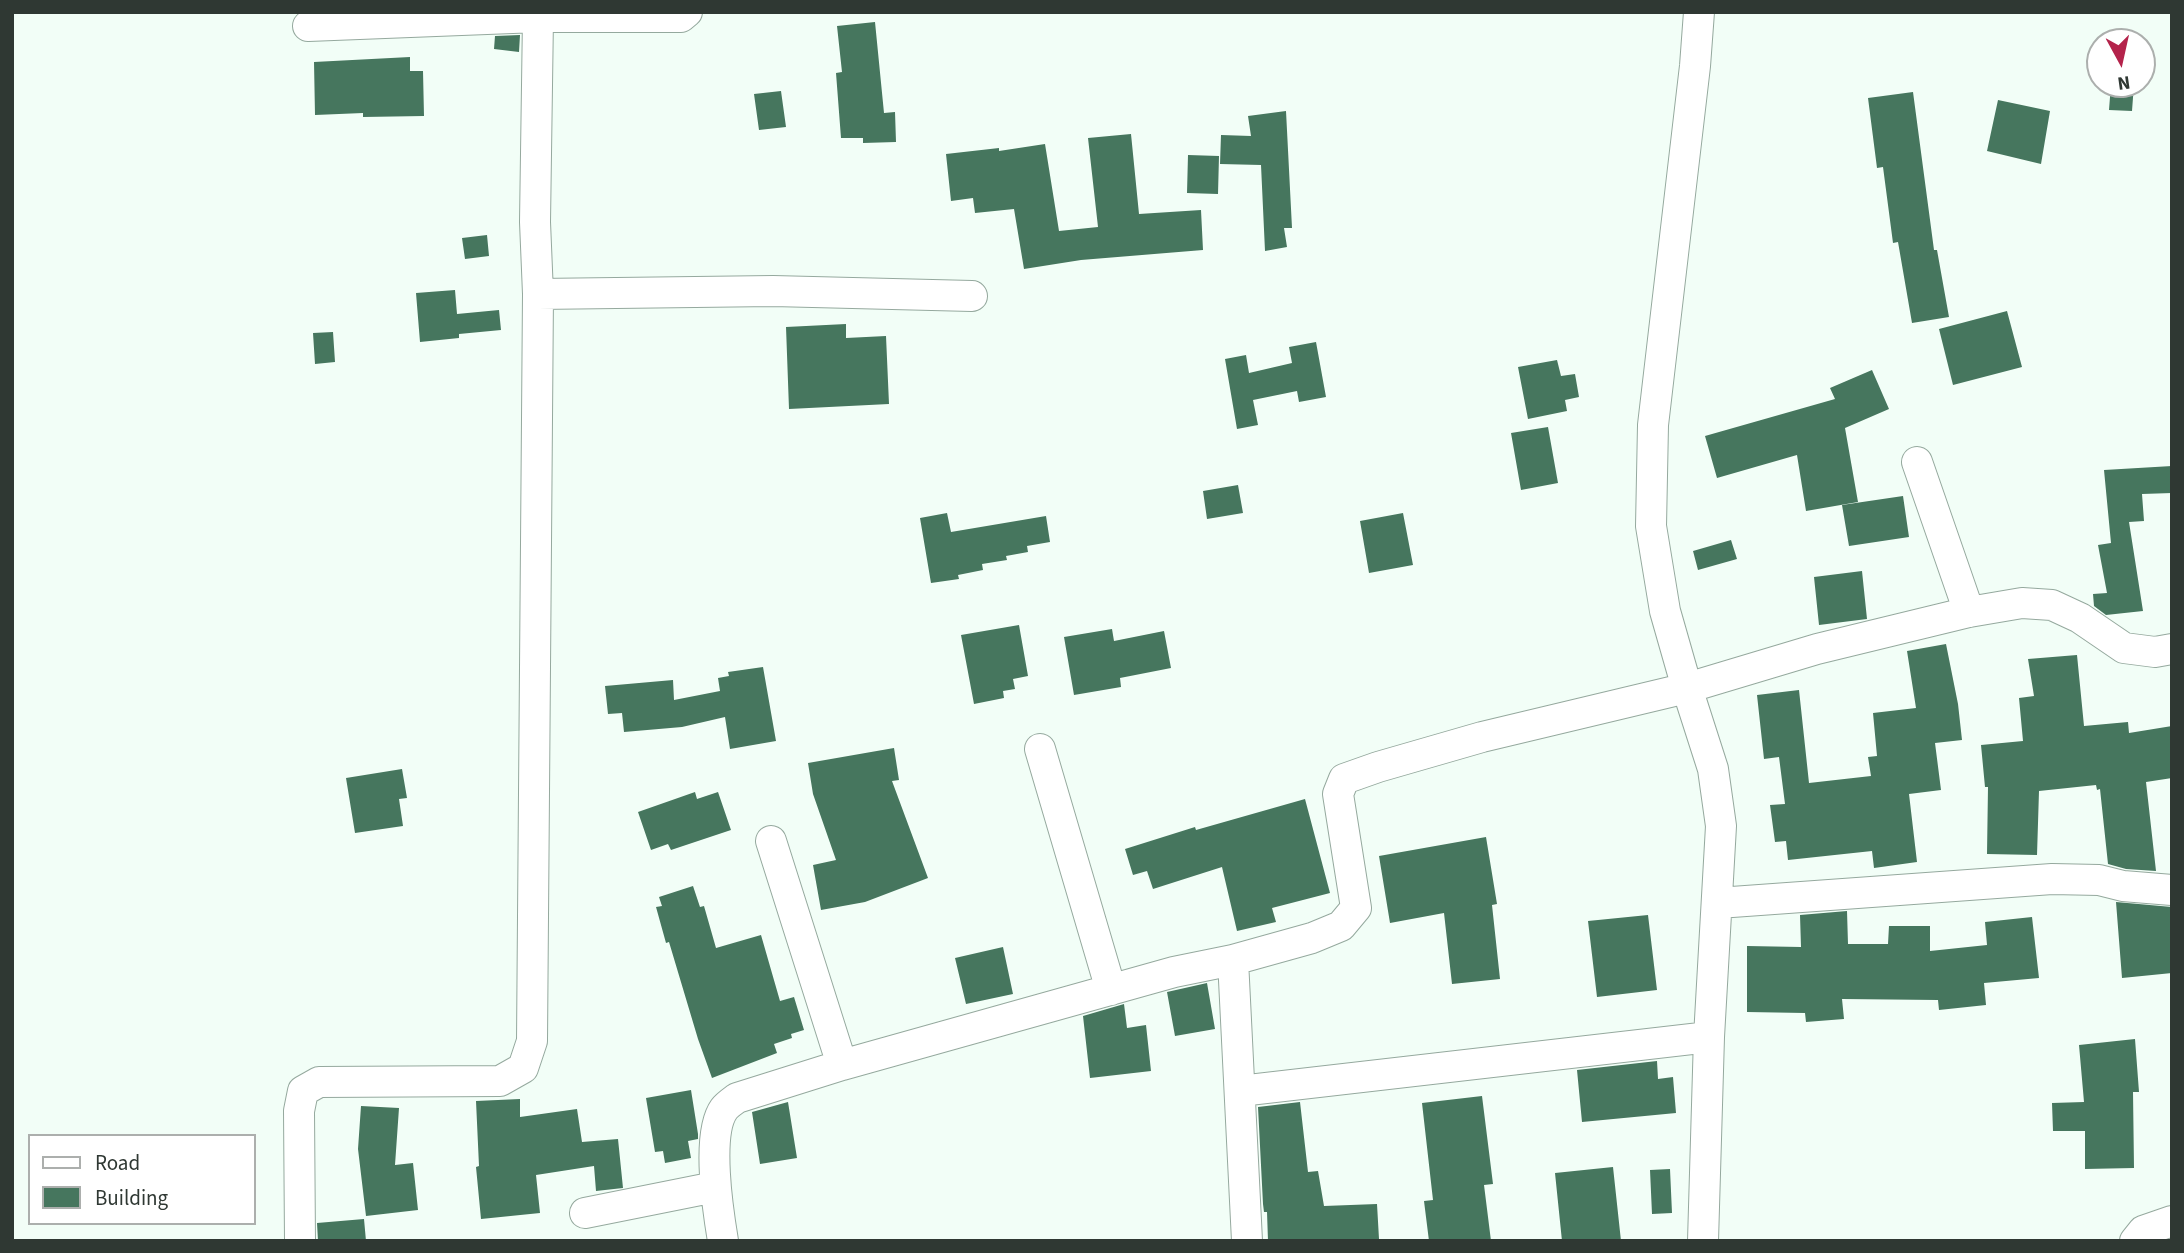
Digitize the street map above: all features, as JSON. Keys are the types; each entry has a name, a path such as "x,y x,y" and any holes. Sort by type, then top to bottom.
{"street":[{"path":"308,26 538,17 681,17 687,12"},
{"path":"1699,12 1653,425 1651,526 1665,611 1713,769 1721,826 1709,1037 1703,1241"},
{"path":"300,1241 299,1111 303,1091 319,1082 500,1081 523,1068 532,1041 538,17"},
{"path":"537,294 774,291 972,296"},
{"path":"1917,462 1969,612"},
{"path":"723,1241 715,1187 717,1125 724,1109 737,1098 842,1065 1174,972 1233,960 1312,938 1341,926 1356,908 1338,794 1344,779 1482,737 1687,688 1817,649 1969,612 2022,603 2052,605 2080,618 2124,648 2155,652 2172,649"},
{"path":"1040,749 1111,990"},
{"path":"771,841 842,1065"},
{"path":"1718,903 2052,879 2099,880 2123,886 2172,890"},
{"path":"1233,960 1247,1241"},
{"path":"1240,1091 1709,1037"},
{"path":"585,1213 715,1187"},
{"path":"2135,1241 2143,1231 2172,1221"}],"building":[{"path":"875,22 884,113 895,112 896,142 863,143 863,138 841,138 836,73 842,72 837,26"},
{"path":"520,35 519,52 494,49 495,36"},
{"path":"410,57 410,71 423,71 424,116 363,117 363,113 315,115 314,62"},
{"path":"781,91 786,127 759,130 754,94"},
{"path":"1913,92 1934,250 1937,250 1949,317 1912,323 1898,242 1893,243 1883,167 1877,168 1868,98"},
{"path":"2110,98 2133,98 2132,111 2109,110"},
{"path":"1998,100 2050,111 2041,164 1987,151"},
{"path":"1286,111 1292,228 1284,228 1287,247 1265,251 1261,165 1220,164 1221,135 1251,136 1248,116"},
{"path":"1131,134 1139,214 1201,210 1203,250 1081,260 1024,269 1014,209 975,213 973,198 951,201 946,154 999,148 999,151 1045,144 1059,231 1098,227 1088,138"},
{"path":"1188,155 1219,156 1218,194 1187,193"},
{"path":"487,235 489,256 465,259 462,238"},
{"path":"455,290 457,314 499,310 501,330 459,334 459,338 420,342 416,293"},
{"path":"2007,311 2022,367 1953,385 1939,329"},
{"path":"846,324 846,338 886,336 889,404 789,409 786,327"},
{"path":"333,332 335,362 315,364 313,333"},
{"path":"1316,342 1326,397 1299,402 1297,391 1253,400 1258,425 1237,429 1225,359 1246,355 1249,373 1292,363 1289,347"},
{"path":"1557,360 1561,376 1575,374 1579,397 1565,400 1567,411 1528,419 1518,367"},
{"path":"1872,370 1889,409 1845,428 1858,502 1806,511 1797,455 1717,478 1705,436 1835,399 1830,388"},
{"path":"1548,427 1558,483 1521,490 1511,433"},
{"path":"2172,466 2172,493 2142,494 2144,521 2129,522 2143,611 2106,615 2094,606 2093,594 2107,593 2098,545 2111,543 2104,470"},
{"path":"1238,485 1243,513 1207,519 1203,491"},
{"path":"1903,496 1909,537 1849,546 1842,505"},
{"path":"947,513 951,532 1046,516 1050,542 1027,546 1028,552 1006,556 1007,560 982,564 983,570 958,575 959,579 931,583 920,518"},
{"path":"1403,513 1413,565 1369,573 1360,521"},
{"path":"1731,540 1737,559 1698,570 1693,551"},
{"path":"1862,571 1867,619 1819,625 1814,577"},
{"path":"1019,625 1028,676 1013,679 1015,689 1003,691 1004,698 974,704 961,635"},
{"path":"1112,629 1114,641 1164,631 1171,668 1120,678 1121,687 1074,695 1064,637"},
{"path":"1946,644 1962,740 1935,743 1941,790 1909,794 1917,862 1874,868 1872,851 1788,860 1786,841 1775,842 1770,805 1785,804 1779,757 1764,759 1757,695 1799,690 1809,783 1871,776 1868,757 1877,756 1873,713 1916,708 1907,651"},
{"path":"2077,655 2084,726 2128,722 2129,733 2172,726 2172,778 2146,782 2156,871 2126,869 2108,864 2100,789 2097,790 2096,785 2039,791 2037,855 1987,854 1988,787 1985,787 1981,745 2023,741 2019,698 2034,696 2028,659"},
{"path":"763,667 776,741 730,749 725,717 682,727 624,732 622,713 608,714 605,686 673,680 674,700 720,691 718,678 729,676 728,672"},
{"path":"894,748 899,780 892,781 928,878 865,902 821,910 813,865 836,860 813,794 808,763"},
{"path":"402,769 407,798 399,799 403,826 355,833 346,778"},
{"path":"695,792 697,799 718,792 731,830 671,850 668,844 651,850 638,812"},
{"path":"1305,799 1330,893 1272,908 1276,922 1237,931 1222,867 1153,889 1147,871 1133,875 1125,849 1195,827 1196,830"},
{"path":"1486,837 1497,904 1492,905 1500,979 1452,984 1444,913 1390,923 1379,856"},
{"path":"693,886 700,907 704,906 716,948 761,935 780,1001 794,997 804,1030 791,1034 792,1038 774,1044 777,1053 712,1078 656,907 662,906 659,897"},
{"path":"2116,902 2172,907 2172,973 2122,978"},
{"path":"1847,911 1848,944 1888,944 1889,926 1930,926 1930,951 1987,945 1985,922 2032,917 2039,978 1984,983 1986,1005 1939,1010 1938,1000 1842,999 1844,1019 1806,1022 1805,1013 1747,1012 1747,946 1801,947 1800,915"},
{"path":"1648,915 1657,990 1597,997 1588,921"},
{"path":"1003,947 1013,994 966,1004 955,958"},
{"path":"1207,983 1215,1029 1175,1036 1167,992"},
{"path":"1124,1004 1127,1028 1146,1025 1151,1071 1090,1078 1083,1016"},
{"path":"2135,1039 2139,1092 2133,1092 2134,1168 2085,1169 2085,1131 2053,1131 2052,1103 2084,1102 2079,1045"},
{"path":"1657,1061 1658,1079 1673,1077 1676,1113 1582,1122 1577,1070"},
{"path":"691,1090 698,1139 688,1141 691,1158 665,1163 663,1151 655,1152 646,1098"},
{"path":"1482,1096 1493,1184 1484,1185 1491,1241 1429,1241 1424,1201 1433,1200 1422,1103"},
{"path":"520,1099 520,1117 577,1109 582,1142 618,1139 623,1188 596,1191 594,1166 536,1175 540,1213 481,1219 476,1167 479,1166 476,1101"},
{"path":"788,1102 797,1158 760,1164 752,1112"},
{"path":"1300,1102 1308,1172 1318,1171 1324,1206 1377,1204 1379,1239 1268,1241 1267,1212 1264,1212 1263,1204 1258,1107"},
{"path":"361,1106 399,1108 395,1165 413,1163 418,1210 366,1216 358,1149"},
{"path":"1613,1167 1621,1241 1562,1241 1555,1173"},
{"path":"1670,1169 1672,1213 1652,1214 1650,1170"},
{"path":"364,1219 366,1241 318,1241 317,1223"}]}
